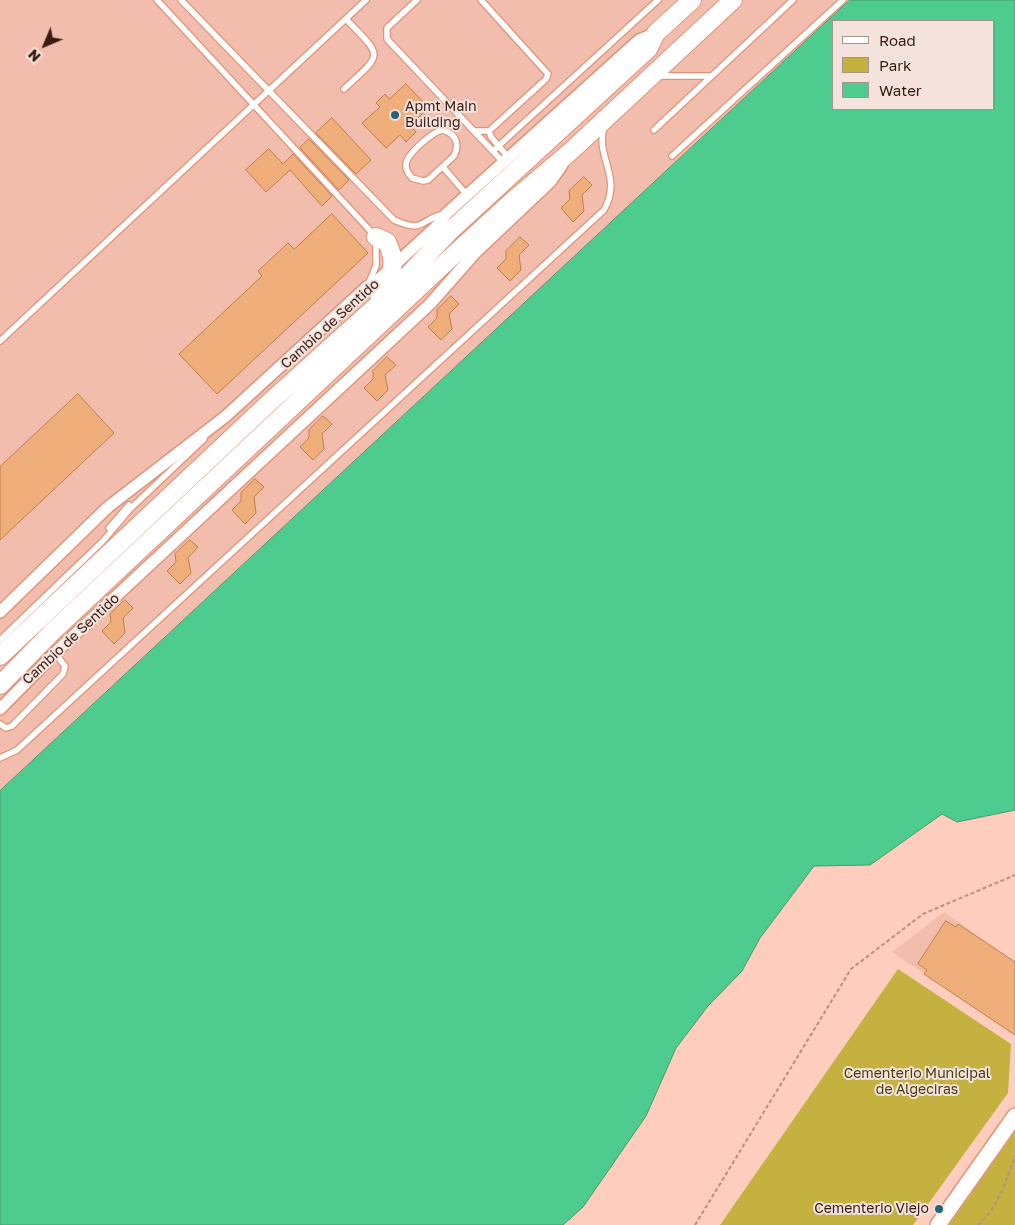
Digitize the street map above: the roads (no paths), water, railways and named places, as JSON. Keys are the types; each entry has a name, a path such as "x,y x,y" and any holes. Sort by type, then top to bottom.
{"main road":[{"path":"0,656 143,519 392,292 448,232 648,49 656,33 692,0"},
{"path":"0,685 51,633 475,235 571,151 734,0"},
{"path":"308,369 327,341 386,285 391,277 393,267 392,250 387,242 376,237"}],"street":[{"name":"Cambio de Sentido","path":"0,612 108,507 226,416 368,286 393,267 438,225 446,214 639,40 656,33"},
{"name":"Cambio de Sentido","path":"0,709 55,654 430,304 475,253 551,181 571,151"},
{"path":"938,1225 1015,1116"}],"lane":[{"path":"157,0 376,237 376,266 368,286"},
{"path":"181,0 268,91 310,131 394,220 415,227 427,223 435,216 446,214"},
{"path":"0,341 366,0"},
{"path":"417,0 387,28 388,39 493,151 507,160"},
{"path":"474,131 489,131 546,79 548,74 481,0"},
{"path":"493,151 658,0"},
{"path":"654,130 793,0"},
{"path":"672,156 843,0"},
{"path":"344,89 370,64 374,56 373,48 346,19"},
{"path":"652,76 711,76"},
{"path":"0,758 17,750 604,210 612,188 602,139 604,128 616,110"},
{"path":"443,130 453,135 458,145 454,156 442,167 432,177 423,181 412,178 406,164 411,155 431,136 437,131 443,130"},
{"path":"489,131 507,160"},
{"path":"442,167 467,195"},
{"path":"0,640 103,541 130,509 226,416"},
{"path":"0,724 6,728 12,726 63,674 65,666 55,654"}],"water":[{"path":"850,0 1015,0 1015,810 957,822 942,814 870,865 814,866 760,938 742,971 708,1006 676,1048 646,1116 583,1207 563,1225 0,1225 0,791"}],"place":[{"name":"Apmt Main Building","path":"395,115"},
{"name":"Cementerio Viejo","path":"939,1209"}],"park label":[{"name":"Cementerio Municipal de Algeciras","path":"917,1082"}]}
